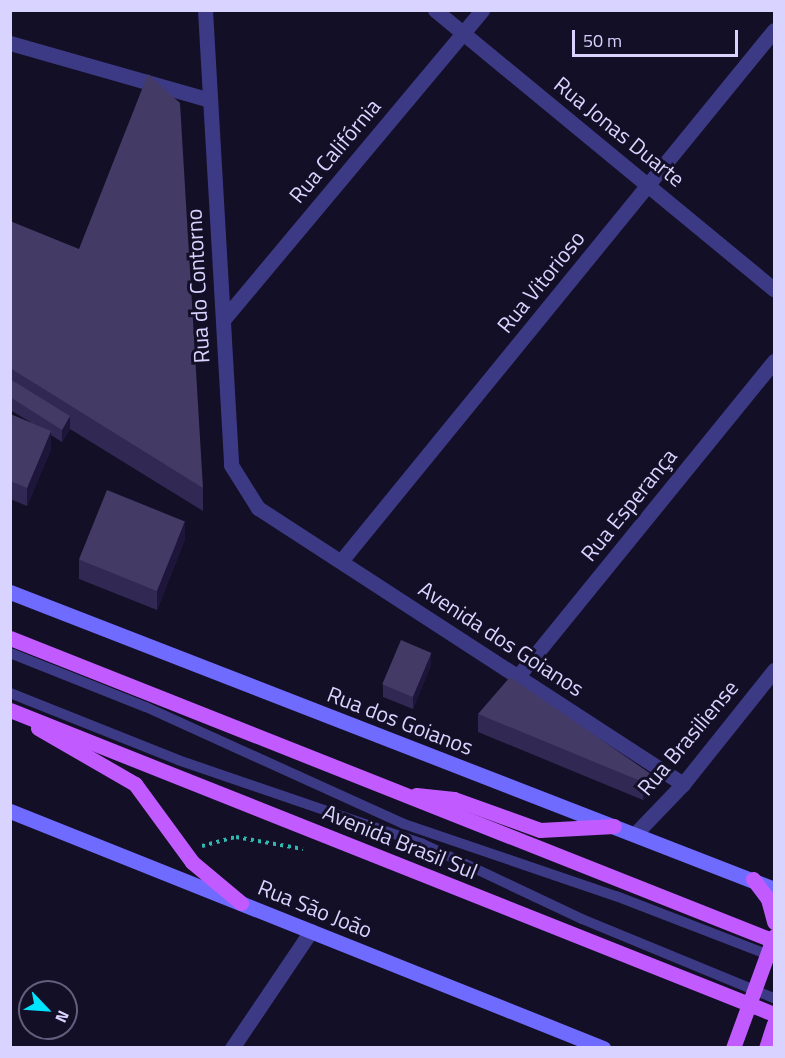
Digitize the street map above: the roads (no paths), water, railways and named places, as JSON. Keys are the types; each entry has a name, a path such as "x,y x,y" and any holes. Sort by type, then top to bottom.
{"main road":[{"name":"Avenida Brasil Sul","path":"10,638 407,795 773,946"},
{"path":"16,712 57,741 135,784 192,862 241,903"},
{"name":"Avenida Brasil Sul","path":"16,712 753,997 774,1014"},
{"path":"407,795 454,799 528,828 550,832 614,826"},
{"path":"753,879 768,899 774,921"},
{"path":"733,1047 773,946"},
{"path":"766,1047 774,1024"}],"street":[{"name":"Rua do Contorno","path":"205,10 231,465 258,508 294,530"},
{"name":"Rua Jonas Duarte","path":"435,10 774,289"},
{"name":"Rua Califórnia","path":"223,320 482,10"},
{"name":"Rua Vitorioso","path":"341,561 774,30"},
{"path":"10,43 210,100"},
{"name":"Rua Esperança","path":"518,676 774,361"},
{"name":"Avenida dos Goianos","path":"294,530 683,784"},
{"name":"Rua dos Goianos","path":"10,592 774,889"},
{"name":"Rua Brasiliense","path":"635,834 683,784 774,670"},
{"name":"Rua São João","path":"10,811 603,1047"},
{"path":"232,1047 310,931"}],"lane":[{"path":"10,652 198,730 404,824 616,896 773,946"},
{"path":"10,693 178,760 421,843 753,997 774,998"}]}
